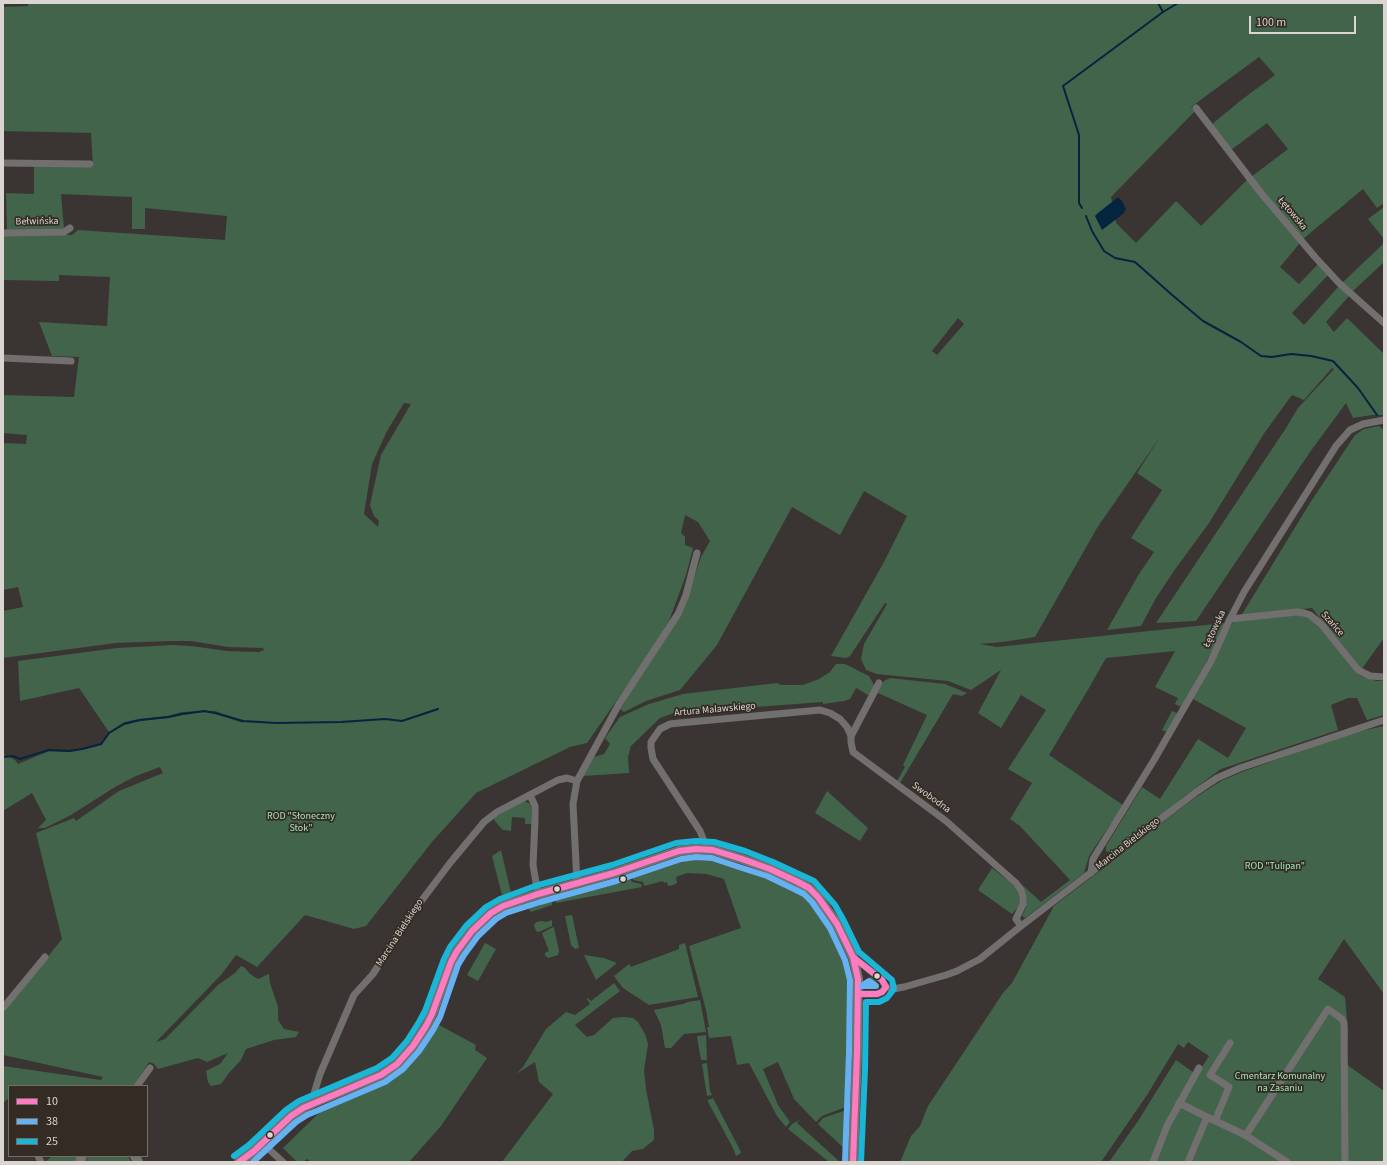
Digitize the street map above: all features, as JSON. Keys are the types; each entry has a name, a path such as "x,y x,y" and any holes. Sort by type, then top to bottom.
{"street":[{"name":"Łętowska","path":"1196,108 1261,194 1315,257 1339,283 1384,323"},
{"path":"3,163 90,164"},
{"name":"Bełwińska","path":"3,233 64,232 70,228"},
{"path":"3,358 71,361"},
{"name":"Łętowska","path":"1091,873 1094,859 1211,661 1244,592 1336,446 1350,430 1363,424 1384,420"},
{"path":"577,883 573,804 577,781 619,704 678,614 686,595 697,553"},
{"name":"Szańce","path":"1230,619 1297,612 1310,615 1321,624 1358,670 1370,676 1384,677"},
{"path":"851,736 879,683"},
{"name":"Artura Malawskiego","path":"707,849 700,832 653,759 651,753 651,742 656,733 670,724 820,710 840,718 844,722 851,736"},
{"name":"Marcina Bielskiego","path":"858,994 877,994 882,992 886,987 893,989 904,987 957,971 980,958 1196,792 1217,778 1240,768 1384,720"},
{"name":"Swobodna","path":"851,736 851,748 856,756 946,821 1016,883 1021,890 1023,897 1023,904 1016,920 1021,926"},
{"name":"Marcina Bielskiego","path":"315,1102 313,1097 320,1074 354,995 373,974 410,916 450,863 484,822 497,812 558,780 567,778 577,781"},
{"path":"530,796 535,806 533,865 538,894"},
{"path":"239,1162 254,1151 291,1116 303,1108 381,1075 397,1064 413,1046 426,1026 432,1014 450,962 472,931 491,913 503,906 538,894 614,873 679,851 707,849 770,869 809,888 828,909 838,924 853,957 858,980 854,1162"},
{"path":"3,1008 45,957"},
{"path":"853,957 882,980 886,987"},
{"path":"858,980 864,974 871,972"},
{"path":"1246,1136 1328,1010 1342,1019 1344,1023 1345,1162"},
{"path":"1214,1121 1229,1087 1210,1075 1230,1043"},
{"path":"138,1085 150,1068"},
{"path":"1153,1162 1167,1126 1199,1068"},
{"path":"1179,1103 1246,1136 1287,1162"},
{"path":"1188,1162 1207,1117"},
{"path":"262,1143 283,1162"}],"green space":[{"name":"ROD \"Słoneczny Stok\"","path":"28,3 1384,3 1384,203 1377,208 1363,189 1303,239 1251,177 1288,149 1267,123 1231,150 1211,125 1275,75 1259,57 1191,107 1195,111 1111,197 1116,223 1136,243 1176,201 1201,226 1247,180 1300,243 1280,267 1299,284 1318,264 1328,275 1292,313 1304,325 1339,286 1349,296 1326,322 1334,332 1347,318 1384,354 1384,413 1383,415 1353,418 1346,403 1310,452 1196,621 1156,623 1298,408 1334,369 1332,368 1304,400 1292,395 1265,432 1209,523 1156,598 1141,626 1107,630 1139,574 1154,552 1131,538 1162,490 1137,473 1160,437 1097,528 1035,637 979,644 997,647 1225,623 1215,646 1181,707 1175,704 1178,698 1155,687 1175,651 1106,658 1049,755 1123,805 1089,856 1084,873 1025,918 1022,916 1026,907 1026,895 1020,883 1041,902 1070,880 1020,826 1010,819 1032,783 1008,769 1046,710 1021,695 1001,728 978,713 1001,670 971,690 948,681 877,674 866,670 861,659 864,644 887,604 885,603 850,656 846,658 831,656 884,562 907,516 864,491 840,535 792,507 717,645 680,690 646,701 624,712 620,709 684,607 701,557 710,541 698,522 685,515 681,533 685,537 685,545 693,548 686,575 669,621 647,657 587,743 570,747 476,793 432,842 366,926 354,929 305,915 257,967 236,955 221,975 156,1042 165,1039 218,985 235,973 241,966 258,979 269,974 270,983 278,1007 278,1020 284,1029 299,1032 296,1037 274,1040 246,1049 241,1060 221,1084 211,1086 208,1082 206,1071 220,1064 228,1053 207,1062 198,1058 158,1069 154,1064 149,1062 134,1085 8,1085 8,1099 3,1103 3,1066 101,1080 103,1077 3,1055 3,1013 62,939 36,833 74,818 76,821 119,791 163,773 160,767 136,776 115,787 71,815 45,828 38,828 46,820 32,793 3,811 3,754 15,760 18,764 49,751 69,752 102,745 110,733 125,724 204,712 214,713 243,723 243,721 215,711 182,712 168,716 124,722 109,732 79,688 20,701 18,661 117,648 172,645 227,651 259,652 264,650 263,648 228,647 191,641 172,641 116,643 3,658 3,611 23,607 18,587 3,590 3,443 26,444 27,435 3,433 3,395 74,397 79,357 52,356 39,322 107,326 110,277 59,275 59,281 3,280 3,234 72,235 78,230 225,240 227,216 145,208 145,229 132,229 132,197 61,194 64,229 7,230 6,193 34,194 34,166 93,167 91,133 3,131 3,7 28,6","holes":["958,318 964,324 937,355 932,351","404,403 411,404 381,455 370,505 374,516 379,521 378,527 364,514 372,464 387,431"]},
{"path":"1384,207 1384,239 1368,219"},
{"path":"1384,243 1384,262 1352,292 1342,283"},
{"path":"1379,426 1384,430 1384,638 1361,670 1312,608 1241,616 1310,503 1355,435 1364,429"},
{"path":"1305,615 1315,622 1356,673 1363,677 1377,681 1384,681 1384,715 1367,720 1357,698 1348,698 1331,705 1338,730 1221,769 1183,797 1158,819 1113,852 1111,853 1106,851 1106,846 1142,787 1160,799 1198,739 1228,758 1246,728 1193,699 1234,620"},
{"path":"836,664 845,664 869,676 874,685 870,694 868,695 856,688 850,699 823,704 823,702 674,713 660,718 631,746 628,757 629,773 583,776 594,757 604,754 610,744 605,738 620,717 649,704 683,694 777,683 781,685 803,685 819,679 830,672"},
{"path":"890,678 945,684 967,693 962,696 953,694 900,783 897,781 905,767 903,765 927,715 878,693 884,681"},
{"path":"1172,711 1177,713 1167,732 1162,730"},
{"name":"ROD \"Tulipan\"","path":"1384,726 1384,994 1344,939 1318,979 1345,997 1348,1032 1346,1064 1384,1091 1384,1162 1109,1162 1138,1121 1176,1060 1197,1075 1209,1056 1188,1042 1184,1048 1178,1044 1147,1095 1101,1162 900,1162 911,1136 920,1126 928,1106 1003,993 1012,983 1054,906 1193,799 1221,781 1242,772 1352,733"},
{"path":"827,791 868,828 860,841 815,813"},
{"path":"525,801 530,804 531,807 532,824 525,824 525,818 512,817 511,831 503,830 494,820 495,817"},
{"path":"501,850 511,893 502,895 492,856"},
{"path":"691,857 707,858 747,869 803,893 812,900 824,914 837,938 851,975 852,992 849,1094 847,1096 846,1104 849,1104 846,1107 822,1116 816,1122 794,1099 778,1062 763,1069 778,1105 790,1122 786,1127 777,1116 749,1063 737,1065 731,1036 709,1038 706,1010 689,946 741,928 724,879 706,874 687,873 676,877 677,883 673,885 668,886 667,882 664,883 663,881 644,886 643,882 633,880 632,876 672,860"},
{"path":"992,868 1012,884 1017,890 1020,902 1012,914 978,890"},
{"path":"629,877 632,882 641,884 642,887 556,903 556,896 595,884 614,882"},
{"path":"552,898 552,905 531,912 528,908 530,905"},
{"path":"572,915 579,948 575,949 571,945 565,916"},
{"path":"552,920 552,926 538,932 536,931 534,925 536,922 546,922"},
{"path":"553,927 559,951 558,955 548,958 545,953 549,951 542,933"},
{"path":"485,943 496,949 478,981 467,975"},
{"path":"685,943 698,997 649,1005 623,988 614,976 629,964 631,967 679,949 679,945"},
{"path":"584,955 604,958 617,963 596,980"},
{"path":"871,977 877,982 877,988 869,987 865,983 866,980"},
{"path":"614,983 620,991 575,1025 587,1037 594,1035 613,1018 633,1018 638,1022 645,1034 648,1044 644,1070 654,1130 654,1140 643,1149 632,1151 622,1162 502,1162 553,1094 539,1082 535,1062 516,1074 523,1067 546,1029 566,1012 575,1015 590,1004 587,999 588,998 591,1001"},
{"path":"700,1000 706,1032 684,1034 671,1048 665,1048 661,1025 654,1010"},
{"path":"439,1025 476,1045 475,1050 487,1058 441,1126 409,1162 311,1162 307,1159 303,1162 297,1162 283,1148 322,1110 393,1080 418,1054"},
{"path":"706,1035 707,1060 701,1060 697,1037"},
{"path":"707,1063 710,1091 712,1095 707,1096 702,1064"},
{"path":"713,1098 741,1152 736,1156 708,1102 708,1100"},
{"path":"849,1109 847,1151 818,1124 823,1118"},
{"path":"800,1120 797,1123 840,1162 829,1162 788,1129 792,1124"},
{"path":"51,1157 77,1157 75,1162 45,1162"},
{"path":"88,1157 128,1157 131,1162 86,1162"}],"water":[{"path":"1117,198 1122,201 1126,209 1123,214 1102,230 1095,216"}],"waterway":[{"path":"1158,3 1163,12 1178,3"},
{"path":"1082,208 1079,203 1079,135 1063,86 1163,12"},
{"path":"1086,216 1092,231 1104,251 1115,258 1135,262 1203,321 1241,342 1261,356 1272,357 1291,354 1311,356 1333,361 1358,388 1377,415"},
{"path":"3,757 13,756 20,759 49,750 69,751 82,749 101,744 109,733 124,724 140,720 204,711 243,721 276,723 341,722 385,719 402,721 438,709"}],"transit line":[{"name":"25","path":"234,1156 249,1145 286,1110 299,1101 377,1068 392,1058 407,1041 425,1011 444,959 450,947 466,926 486,907 500,899 535,886 612,865 676,843 696,841 714,842 745,851 814,881 835,905 859,952 892,980 894,989 887,998 879,1002 866,1002 861,1162"},
{"name":"10","path":"239,1162 254,1151 291,1116 303,1108 381,1075 397,1064 413,1046 426,1026 432,1014 451,962 457,951 472,931 491,913 503,906 538,894 614,873 679,851 696,849 713,850 742,859 770,869 798,882 809,888 818,897 837,924 853,957 858,979 853,1162"},
{"name":"38","path":"253,1162 296,1122 307,1115 385,1082 403,1069 419,1051 440,1017 458,965 464,955 478,936 496,919 506,913 540,902 616,881 681,859 696,857 712,858 767,876 804,894 812,902 830,928 845,960 850,980 845,1162"},
{"name":"10","path":"853,957 882,980 886,987 882,992 877,994 858,994"},
{"name":"38","path":"862,986 876,986 869,981 863,985"}],"park label":[{"name":"Cmentarz Komunalny na Zasaniu","path":"1280,1082"}]}
